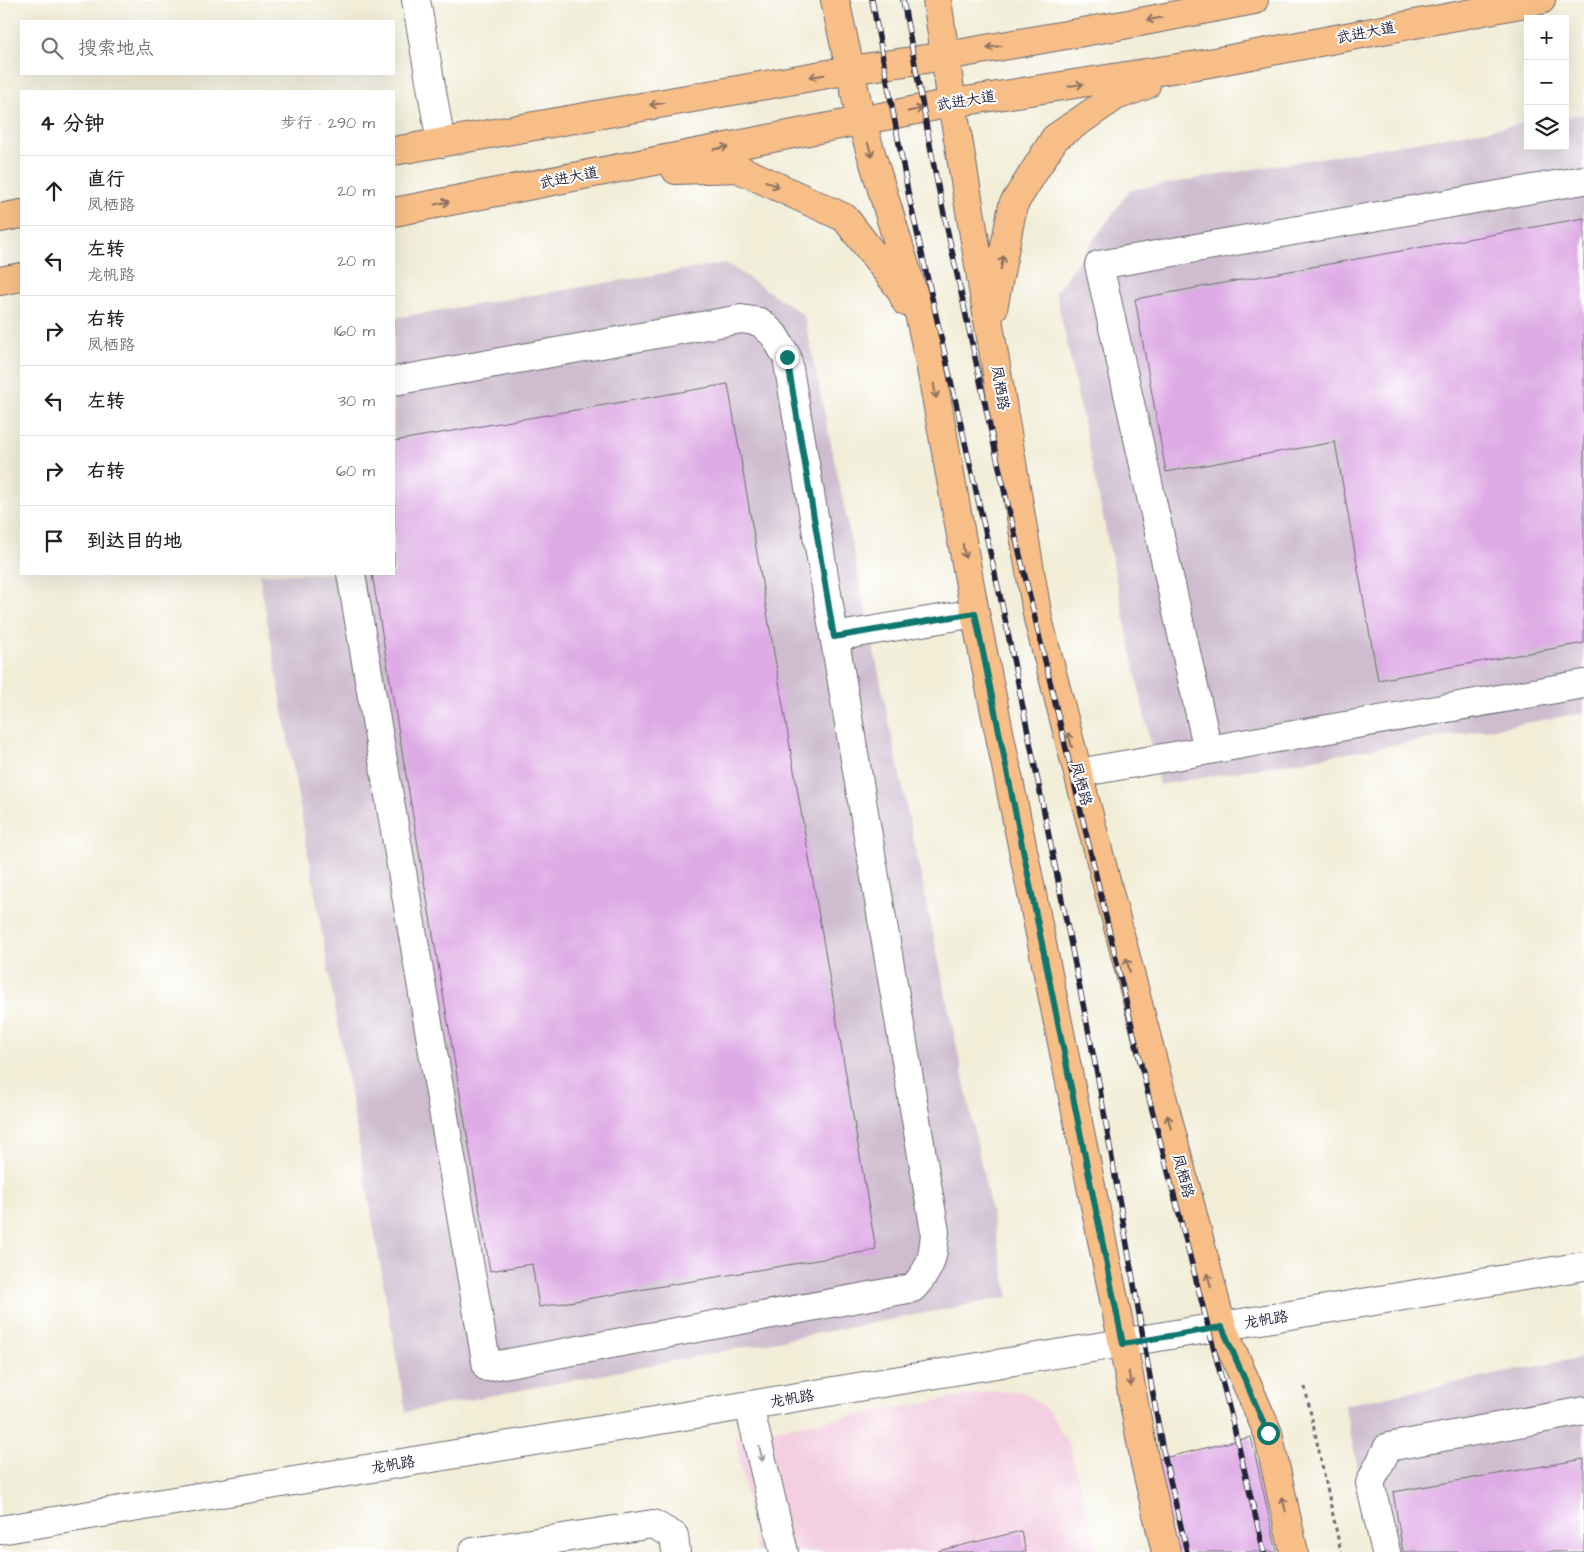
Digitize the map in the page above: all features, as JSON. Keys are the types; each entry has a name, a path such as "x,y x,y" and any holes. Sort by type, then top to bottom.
{"main road":[{"path":"835,0 861,120 918,309 930,362 975,613 1123,1344 1145,1463 1166,1552"},
{"name":"凤栖路","path":"936,0 1038,618 1222,1327 1268,1433 1294,1552"},
{"path":"395,151 850,70 946,56 1140,22 1254,0"},
{"name":"武进大道","path":"395,212 952,103 1204,64 1541,0"},
{"path":"990,328 1013,205 1054,138 1116,96 1204,64"},
{"path":"587,174 737,168 845,218 901,290 930,362"},
{"path":"0,218 20,214"},
{"path":"0,281 20,277"}],"street":[{"path":"416,0 441,143"},
{"path":"1208,750 1099,266 1584,180"},
{"path":"351,575 487,1367 913,1288 925,1274 934,1256 935,1232 787,357 774,335 760,322 741,319 395,381"},
{"path":"834,637 975,613"},
{"path":"1078,773 1584,684"},
{"name":"龙帆路","path":"0,1530 1584,1266"},
{"path":"750,1406 784,1552"},
{"path":"1386,1552 1370,1483 1388,1447 1584,1411"},
{"path":"473,1552 653,1524 674,1536 676,1552"}],"path":[{"path":"1305,1387 1341,1552"}],"shaded area":[{"path":"1584,114 1584,713 1159,785 1056,292 1130,190 1524,124 1524,150 1569,150 1569,116"},
{"path":"726,263 804,315 1009,1297 406,1412 259,575 395,575 395,318"},
{"path":"1584,1357 1584,1552 1376,1552 1344,1405"},
{"path":"994,1391 1024,1392 1050,1412 1070,1447 1098,1552 757,1552 735,1436"}],"building":[{"path":"1584,218 1584,643 1378,680 1335,442 1166,472 1135,299"},
{"path":"728,384 876,1250 539,1307 532,1264 490,1271 372,575 395,575 395,441"},
{"path":"1251,1437 1277,1552 1177,1552 1156,1460"},
{"path":"1584,1459 1584,1552 1403,1552 1393,1492"},
{"path":"1021,1531 1026,1552 938,1552 938,1551"}],"railway":[{"path":"872,0 909,197 1003,609 1098,1078 1162,1446 1187,1552"},
{"path":"903,0 936,177 995,450 1149,1098 1233,1423 1264,1552"}],"route":[{"path":"787,357 834,637 975,613 1123,1344 1222,1327 1268,1433"}]}
